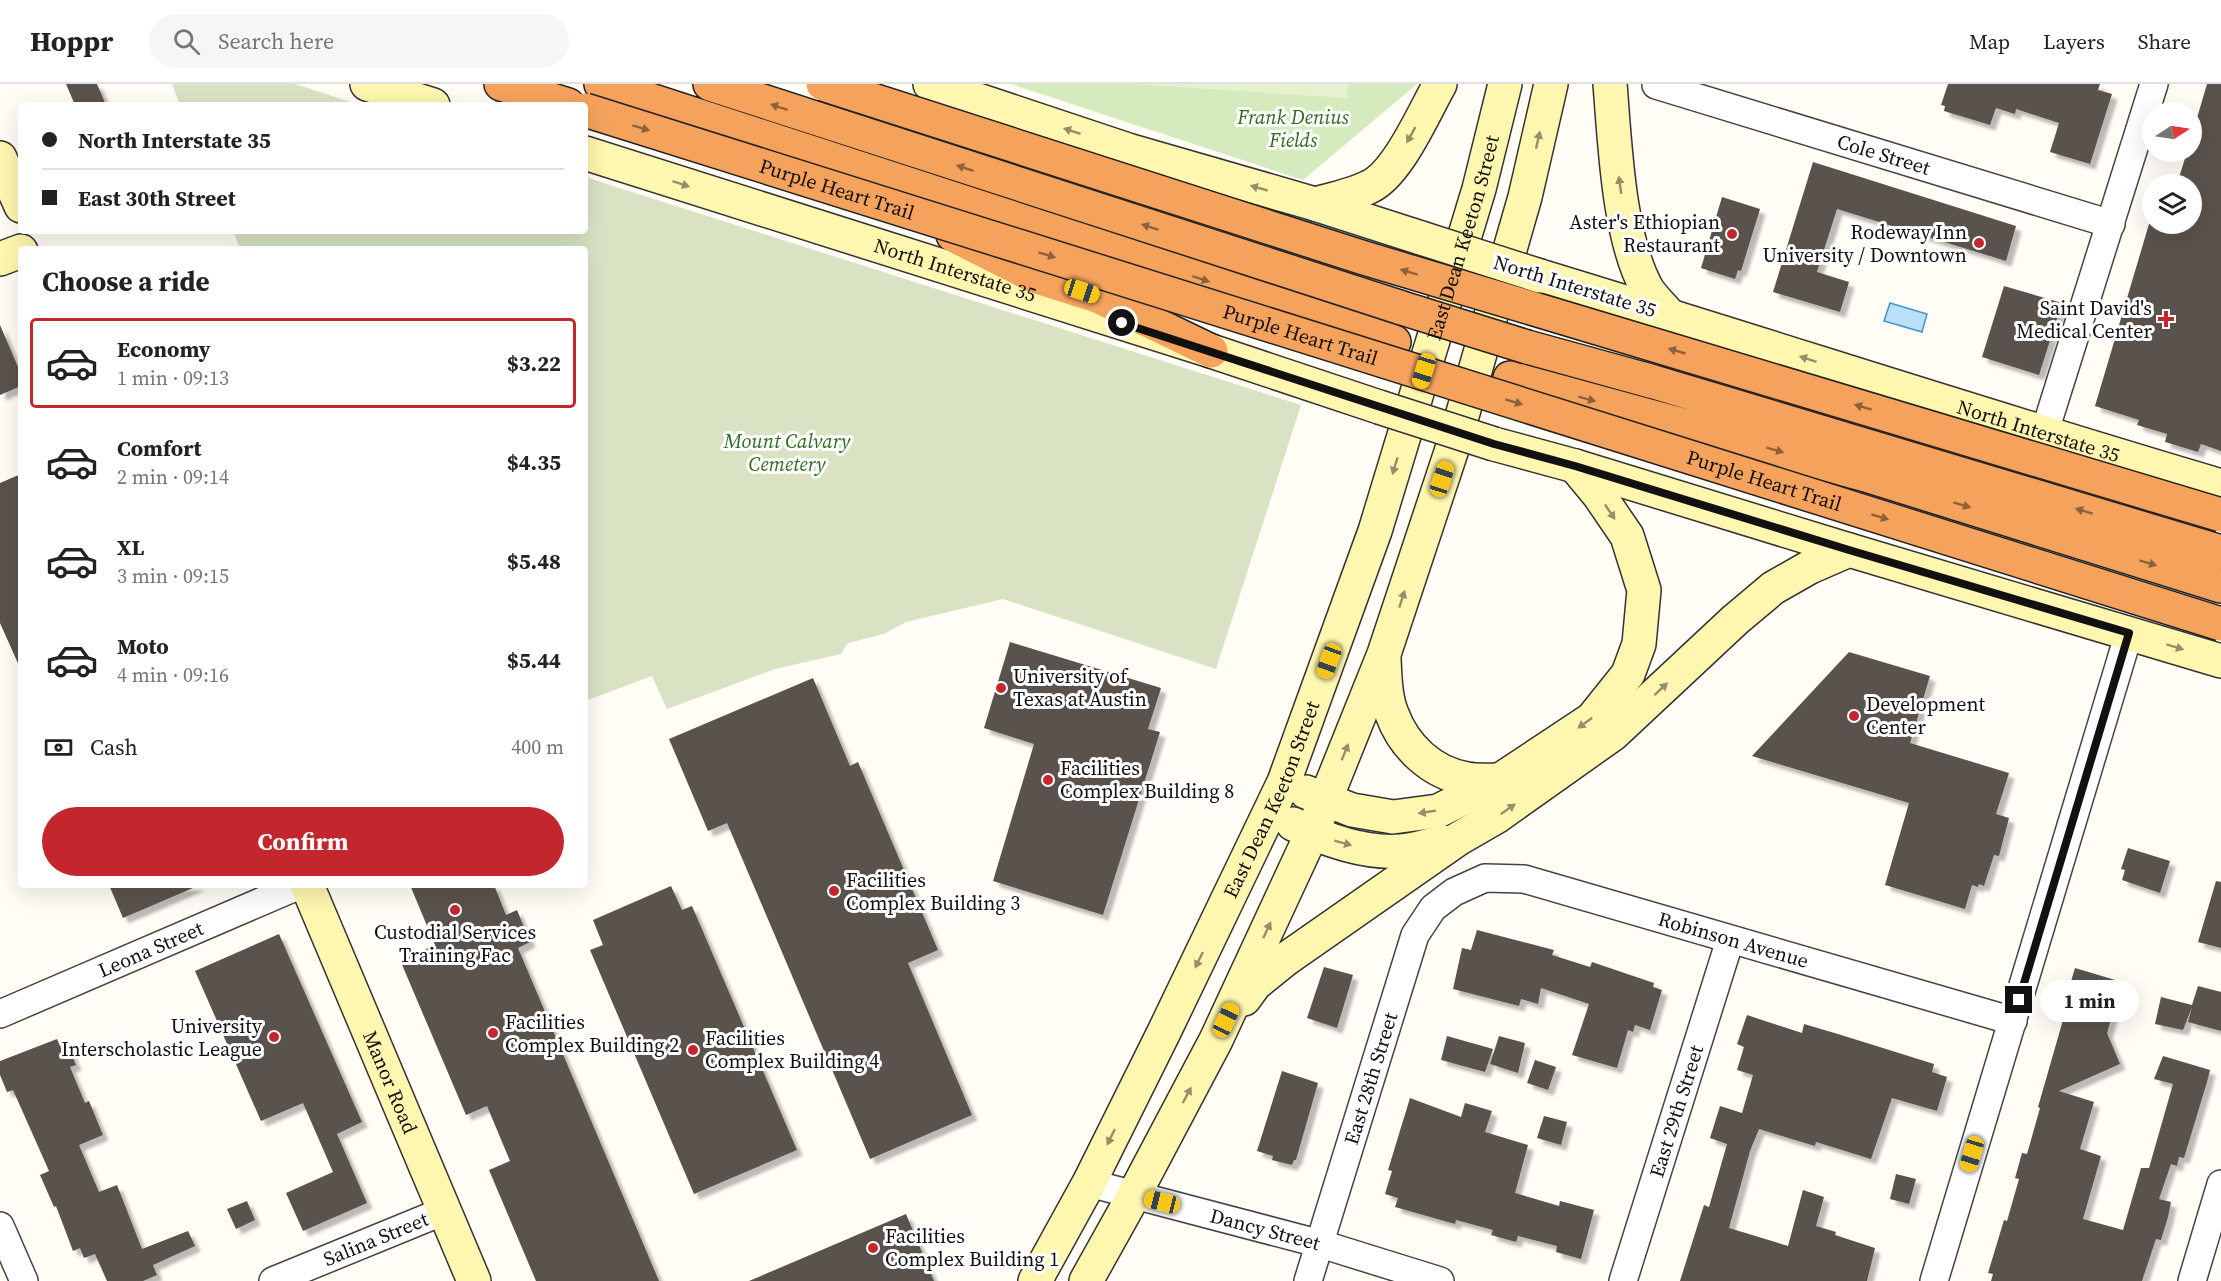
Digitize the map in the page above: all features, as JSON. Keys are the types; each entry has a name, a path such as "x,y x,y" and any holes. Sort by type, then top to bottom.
{"highway":[{"path":"501,84 558,102"},
{"name":"Purple Heart Trail","path":"601,84 1510,378 1866,476 2221,586"},
{"path":"710,84 1527,347 1654,382 2221,552"},
{"path":"823,84 1426,278 2221,515"},
{"path":"861,84 1176,214 1346,289"},
{"name":"Purple Heart Trail","path":"588,111 2221,624"},
{"path":"766,137 1034,276 1097,296 1211,351"},
{"path":"1771,418 1912,440 2221,498"}],"main road":[{"path":"367,84 424,102"},
{"name":"North Interstate 35","path":"930,84 1128,150 1315,204 2044,434 2221,486"},
{"path":"1315,204 1369,187 1380,180 1395,164 1440,84"},
{"name":"East Dean Keeton Street","path":"1035,1281 1089,1183 1284,782 1375,531 1479,189 1505,84"},
{"path":"1086,1281 1216,1040 1326,801 1384,654 1456,437 1525,197 1551,84"},
{"path":"1610,84 1615,151 1626,228 1634,259 1646,288 1670,315"},
{"name":"North Interstate 35","path":"588,154 1211,351 1494,444 1575,466 2221,661"},
{"path":"0,158 18,199"},
{"path":"0,260 18,251"},
{"path":"1284,782 1352,810 1393,817 1438,811 1500,780 1592,719 1628,674 1639,644 1644,590 1627,536 1599,495 1575,466"},
{"path":"1216,1040 1255,984 1286,959 1458,839 1496,817 1613,734 1735,620 1773,588 1810,567 1849,550"},
{"path":"1384,654 1385,686 1392,714 1403,737 1425,761 1449,774 1467,779 1500,780"},
{"path":"1270,812 1312,833 1342,844 1384,852 1404,851 1458,839"},
{"name":"Manor Road","path":"308,888 474,1281"}],"street":[{"path":"2044,434 2154,84"},
{"name":"Cole Street","path":"1656,85 2111,224"},
{"path":"1934,1281 2129,633"},
{"name":"Robinson Avenue","path":"1454,892 1485,878 1524,879 2013,1021"},
{"name":"Leona Street","path":"0,1014 293,888"},
{"name":"East 28th Street","path":"1308,1281 1415,934 1433,908 1454,892"},
{"name":"East 29th Street","path":"1623,1281 1730,940"},
{"name":"Dancy Street","path":"1089,1183 1321,1244 1440,1281"},
{"path":"2192,1281 2221,1184"},
{"name":"Salina Street","path":"273,1281 444,1211"},
{"path":"0,1226 24,1281"}],"green space":[{"path":"172,84 295,84 351,102 179,102"},
{"name":"Frank Denius Fields","path":"1011,84 1417,84 1303,180"},
{"path":"1132,84 1348,84 1347,98"},
{"name":"Mount Calvary Cemetery","path":"588,178 1301,405 1216,669 1003,599 906,622 884,634 848,643 841,654 775,669 667,709 652,676 588,700 588,246 239,246 234,234 588,234"}],"water":[{"path":"1890,303 1927,314 1922,332 1884,321"}],"building":[{"path":"66,84 97,84 105,102 74,102"},
{"path":"1948,84 2100,84 2098,90 2112,94 2090,164 2050,152 2059,123 2016,109 2015,114 1996,108 1990,125 1944,111 1945,106 1941,105"},
{"name":"Saint David's Medical Center","path":"2207,84 2221,84 2221,451 2201,444 2198,452 2165,442 2167,434 2137,425 2139,420 2095,406 2146,234 2202,234 2202,174 2180,174 2184,162 2202,162 2202,102"},
{"name":"Rodeway Inn University / Downtown","path":"1813,162 2016,226 2006,261 1837,209 1817,272 1849,282 1840,312 1773,292"},
{"name":"Aster's Ethiopian Restaurant","path":"1722,197 1760,209 1741,271 1738,270 1735,279 1701,268"},
{"path":"2004,286 2062,303 2039,375 1982,357"},
{"path":"0,325 18,367 18,387 0,395"},
{"path":"18,475 18,663 0,623 0,483"},
{"name":"Facilities Complex Building 8","path":"1010,642 1161,688 1148,729 1160,732 1103,915 993,881 1034,744 984,728"},
{"path":"1849,652 1930,676 1910,743 2009,773 1996,814 2009,818 1999,856 1994,855 1984,886 1972,885 1965,909 1885,885 1909,803 1752,756"},
{"name":"Facilities Complex Building 3","path":"813,678 850,766 858,762 938,950 908,963 972,1115 870,1159 727,823 708,831 669,739"},
{"path":"2128,848 2170,861 2160,893 2122,880 2125,870 2121,869"},
{"path":"2216,881 2221,882 2221,948 2198,942"},
{"name":"Facilities Complex Building 4","path":"671,886 682,910 692,906 797,1150 694,1194 590,950 603,945 593,920"},
{"path":"110,888 193,888 123,918"},
{"name":"Facilities Complex Building 2","path":"411,888 495,888 506,915 517,910 530,942 518,948 659,1281 536,1281 489,1170 510,1161 487,1106 466,1115 400,960 435,945"},
{"path":"1477,930 1554,950 1552,955 1590,967 1592,962 1654,983 1653,987 1662,990 1650,1030 1635,1025 1633,1032 1628,1030 1617,1068 1572,1055 1589,1004 1541,988 1538,1004 1521,999 1519,1006 1453,989 1462,948 1471,950"},
{"name":"University Interscholastic League","path":"279,934 362,1122 337,1134 367,1203 303,1231 286,1193 333,1172 303,1103 261,1121 195,971"},
{"path":"1324,967 1353,975 1337,1028 1307,1018"},
{"path":"2075,968 2122,982 2107,1033 2120,1064 2059,1091 2094,1102 2080,1149 2101,1156 2083,1219 2123,1230 2141,1168 2149,1168 2173,1084 2154,1079 2163,1056 2210,1070 2207,1082 2184,1158 2179,1157 2177,1166 2171,1164 2159,1199 2171,1202 2168,1217 2161,1240 2156,1239 2142,1281 1991,1281 1993,1274 1988,1273 2019,1179 2015,1178 2022,1153 2027,1154 2069,999 2066,998"},
{"path":"2198,986 2221,992 2221,1031 2188,1022 2192,1007 2183,1030 2155,1024 2161,997 2192,1005"},
{"path":"1747,1015 1802,1033 1804,1024 1838,1034 1934,1064 1932,1072 1947,1077 1937,1111 1892,1098 1871,1159 1816,1142 1815,1146 1759,1129 1750,1151 1729,1228 1788,1246 1803,1190 1824,1197 1816,1226 1875,1248 1867,1281 1680,1281 1704,1205 1709,1207 1727,1144 1710,1138 1720,1106 1742,1113 1753,1075 1737,1070 1744,1047 1737,1044"},
{"path":"1447,1036 1493,1049 1485,1072 1441,1060"},
{"path":"1499,1036 1525,1043 1518,1073 1490,1064"},
{"path":"57,1039 61,1048 68,1045 76,1065 70,1067 85,1103 89,1101 103,1135 79,1145 99,1192 117,1185 142,1249 188,1231 195,1246 153,1265 157,1275 143,1281 107,1281 95,1254 84,1258 80,1248 73,1251 56,1206 54,1207 40,1175 49,1171 13,1090 7,1092 0,1075 0,1061"},
{"path":"1535,1060 1556,1067 1548,1090 1527,1083"},
{"path":"1282,1071 1318,1083 1296,1160 1292,1165 1272,1160 1273,1156 1257,1151"},
{"path":"1410,1098 1461,1117 1465,1103 1492,1111 1485,1132 1528,1145 1515,1193 1559,1206 1560,1201 1594,1210 1581,1259 1556,1252 1557,1246 1518,1236 1516,1242 1491,1235 1493,1230 1456,1220 1455,1224 1395,1207 1398,1198 1385,1194 1392,1171 1388,1170"},
{"path":"1544,1116 1567,1122 1561,1145 1537,1138"},
{"path":"1896,1174 1916,1179 1909,1204 1890,1199"},
{"path":"247,1201 255,1220 236,1229 227,1209"},
{"name":"Facilities Complex Building 1","path":"906,1214 934,1281 749,1281"}],"place":[{"name":"Aster's Ethiopian Restaurant","path":"1732,234"},
{"name":"Rodeway Inn University / Downtown","path":"1979,243"},
{"name":"Saint David's Medical Center","path":"2166,319"},
{"name":"University of Texas at Austin","path":"1001,688"},
{"name":"Development Center","path":"1854,716"},
{"name":"Facilities Complex Building 8","path":"1048,780"},
{"name":"Facilities Complex Building 3","path":"834,891"},
{"name":"Custodial Services Training Fac","path":"455,910"},
{"name":"Facilities Complex Building 2","path":"493,1033"},
{"name":"University Interscholastic League","path":"274,1037"},
{"name":"Facilities Complex Building 4","path":"693,1050"},
{"name":"Facilities Complex Building 1","path":"873,1248"}],"route":[{"path":"1122,323 1494,444 1575,466 2129,633 2019,1000"}]}
